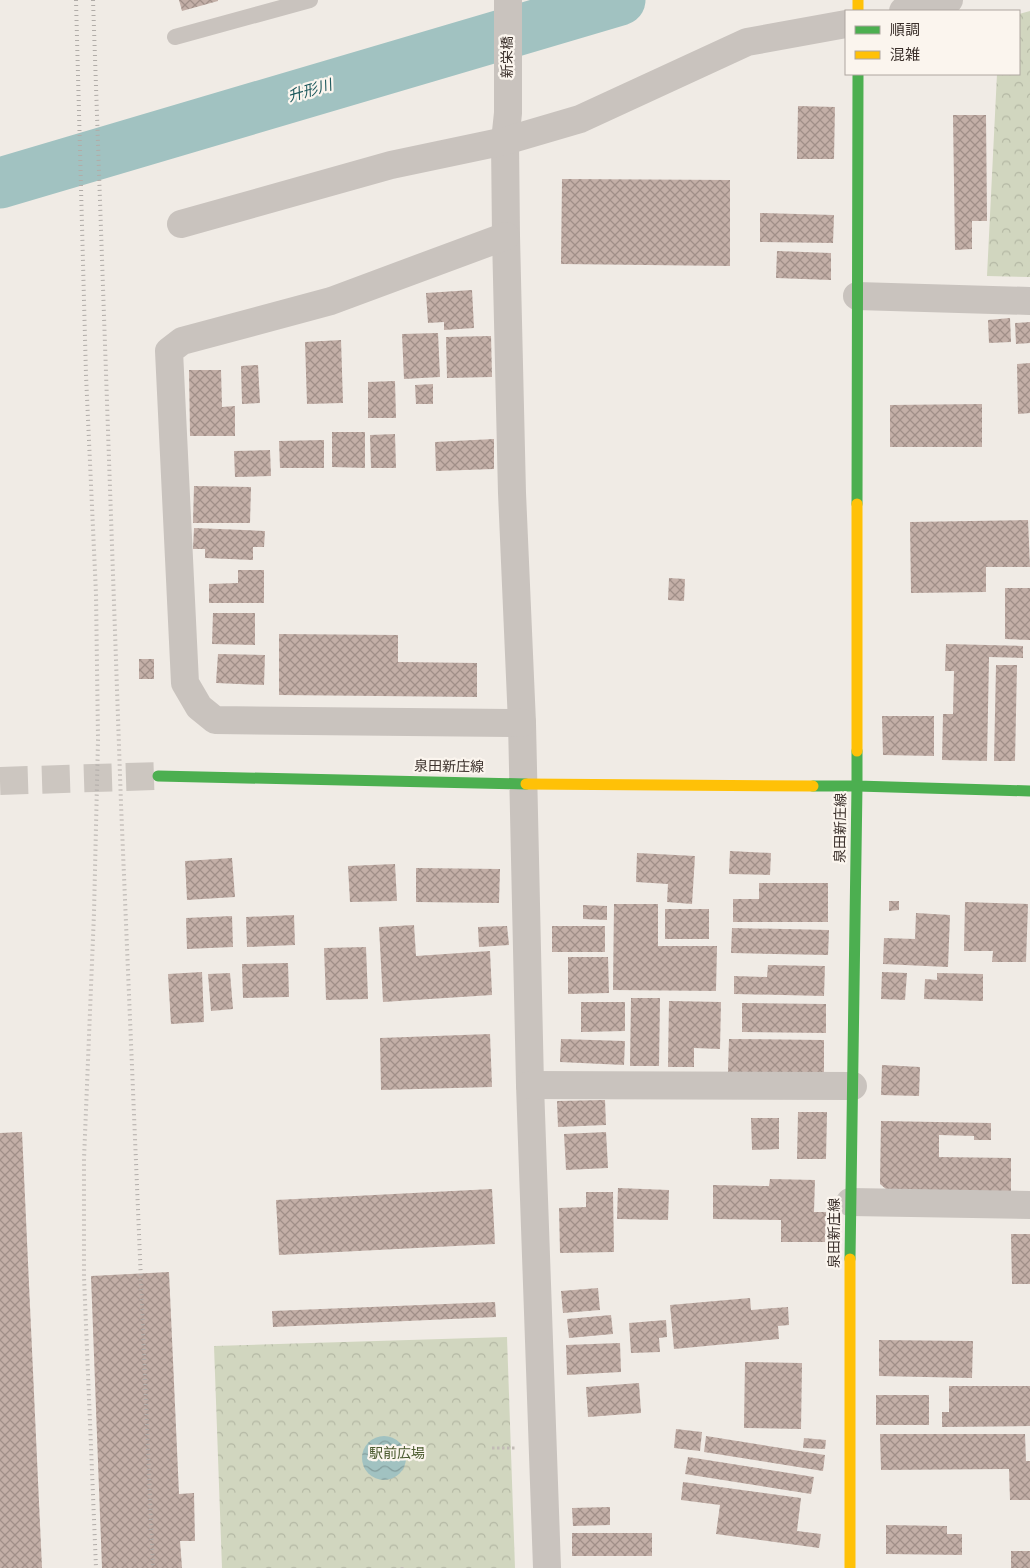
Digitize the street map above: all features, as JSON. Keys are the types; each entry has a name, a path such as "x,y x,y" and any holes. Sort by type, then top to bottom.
{"main road":[{"path":"858,75 856,786 1030,791"},
{"name":"泉田新庄線","path":"158,776 523,784 856,786 850,1202 850,1568"}],"street":[{"name":"新栄橋","path":"508,0 508,113 505,141 512,492 522,723 530,1085 547,1568"},
{"path":"907,10 949,0"},
{"path":"180,224 391,165 505,141 580,119 747,42 845,24"},
{"path":"506,236 330,301 182,341 169,351 184,682 199,707 215,720 522,723"},
{"path":"856,296 1030,301"},
{"path":"530,1085 853,1086"},
{"path":"850,1202 1030,1205"}],"lane":[{"path":"175,37 310,0"}],"green space":[{"path":"1030,11 1030,277 987,276 997,75 1020,75 1020,14"},
{"name":"駅前広場","path":"507,1337 515,1568 222,1568 214,1346"}],"water":[{"path":"384,1436 396,1440 402,1446 406,1458 402,1470 396,1476 384,1480 372,1476 366,1470 362,1458 366,1446 372,1440"}],"building":[{"path":"179,0 218,0 218,1 182,11"},
{"path":"798,106 835,107 834,159 797,159"},
{"path":"953,115 986,115 987,221 972,221 972,249 955,250"},
{"path":"562,179 730,180 730,266 561,264"},
{"path":"760,213 834,215 833,243 760,242"},
{"path":"777,251 831,253 831,280 776,278"},
{"path":"472,290 474,328 444,330 444,322 428,323 426,293"},
{"path":"1010,318 1011,342 989,343 988,320"},
{"path":"1030,322 1030,343 1016,344 1015,323"},
{"path":"438,333 440,377 404,379 402,334"},
{"path":"491,336 492,377 447,378 446,337"},
{"path":"341,340 343,403 307,404 305,342"},
{"path":"1030,363 1030,413 1018,414 1017,364"},
{"path":"258,365 260,403 242,404 241,366"},
{"path":"189,370 221,370 222,407 235,406 235,436 190,436"},
{"path":"395,381 396,418 368,418 368,382"},
{"path":"433,384 433,404 416,404 415,385"},
{"path":"982,404 982,447 890,447 890,405"},
{"path":"332,432 365,432 365,468 332,467"},
{"path":"395,434 396,468 371,468 370,435"},
{"path":"494,439 494,469 436,471 435,442"},
{"path":"324,440 324,468 280,468 279,441"},
{"path":"270,450 271,476 235,477 234,451"},
{"path":"194,486 251,487 250,523 193,523"},
{"path":"1028,520 1030,567 986,567 986,592 911,593 910,522"},
{"path":"194,528 265,531 264,547 253,547 253,560 205,558 205,549 193,549"},
{"path":"238,570 264,570 264,603 209,603 209,584 238,583"},
{"path":"669,578 685,579 684,601 668,600"},
{"path":"1005,588 1030,588 1030,640 1005,639"},
{"path":"213,613 255,613 255,645 212,644"},
{"path":"279,634 398,635 398,662 477,663 477,697 279,695"},
{"path":"946,644 1023,646 1023,658 989,657 987,761 942,760 943,714 953,714 954,671 945,671"},
{"path":"218,654 265,655 264,685 216,683"},
{"path":"139,659 154,659 154,679 139,679"},
{"path":"996,665 1017,665 1015,761 994,761"},
{"path":"882,716 934,716 934,756 883,755"},
{"path":"730,851 771,853 770,875 729,874"},
{"path":"637,853 695,856 692,904 667,902 668,884 636,882"},
{"path":"232,858 235,897 187,900 185,861"},
{"path":"395,864 397,901 350,902 348,866"},
{"path":"416,868 500,869 499,903 416,902"},
{"path":"759,883 828,883 828,922 733,922 733,899 759,899"},
{"path":"889,901 899,901 899,910 889,911"},
{"path":"965,902 1028,904 1026,962 992,962 993,951 964,951"},
{"path":"614,904 658,904 658,946 717,946 716,991 613,990"},
{"path":"583,905 607,906 607,920 583,919"},
{"path":"665,909 709,909 709,939 665,939"},
{"path":"916,913 950,915 948,967 883,964 884,938 915,939"},
{"path":"294,915 295,945 247,947 246,917"},
{"path":"232,916 233,947 187,949 186,918"},
{"path":"414,925 416,956 490,951 492,995 383,1002 379,927"},
{"path":"507,926 509,945 479,947 478,927"},
{"path":"552,926 605,926 605,952 552,952"},
{"path":"732,928 829,930 828,955 731,953"},
{"path":"366,947 368,999 326,1000 324,948"},
{"path":"568,957 608,957 609,993 568,994"},
{"path":"288,963 289,997 243,998 242,964"},
{"path":"768,965 825,966 824,996 734,994 734,976 767,977"},
{"path":"202,972 204,1022 171,1024 168,974"},
{"path":"882,972 907,973 905,1000 881,999"},
{"path":"230,973 233,1009 211,1011 208,974"},
{"path":"937,973 983,974 983,1001 924,999 925,979 937,980"},
{"path":"631,998 660,998 659,1066 630,1066"},
{"path":"669,1001 721,1002 720,1049 694,1048 694,1067 668,1067"},
{"path":"581,1002 625,1002 625,1031 581,1032"},
{"path":"742,1003 826,1004 826,1033 742,1032"},
{"path":"490,1034 492,1087 381,1090 380,1038"},
{"path":"561,1039 625,1041 624,1065 560,1062"},
{"path":"729,1039 824,1040 824,1073 728,1072"},
{"path":"882,1065 920,1067 919,1096 881,1095"},
{"path":"605,1100 606,1125 558,1127 557,1101"},
{"path":"798,1112 827,1112 826,1159 797,1159"},
{"path":"751,1118 779,1118 779,1149 752,1150"},
{"path":"881,1121 991,1123 991,1140 974,1140 974,1136 939,1135 939,1157 1011,1158 1011,1197 892,1194 880,1184"},
{"path":"22,1132 42,1568 0,1568 0,1133"},
{"path":"606,1132 608,1168 566,1170 564,1134"},
{"path":"770,1179 815,1180 814,1212 826,1212 825,1242 781,1242 781,1220 713,1219 713,1185 769,1186"},
{"path":"618,1188 669,1190 668,1220 617,1219"},
{"path":"492,1189 495,1244 279,1255 276,1200"},
{"path":"586,1192 613,1192 614,1252 560,1253 559,1208 586,1207"},
{"path":"1011,1234 1030,1234 1030,1284 1012,1284"},
{"path":"169,1272 179,1494 194,1493 195,1541 180,1541 182,1568 102,1568 91,1276"},
{"path":"598,1288 600,1310 563,1313 561,1291"},
{"path":"750,1298 751,1310 788,1307 789,1325 778,1326 779,1339 674,1349 670,1305"},
{"path":"495,1302 496,1317 273,1327 272,1311"},
{"path":"611,1315 613,1334 569,1338 567,1319"},
{"path":"666,1320 667,1337 659,1338 660,1352 631,1353 629,1323"},
{"path":"879,1340 973,1341 972,1378 879,1376"},
{"path":"620,1343 621,1372 567,1375 566,1345"},
{"path":"745,1362 802,1363 801,1429 744,1428"},
{"path":"639,1383 641,1413 588,1417 586,1387"},
{"path":"949,1386 1030,1386 1030,1426 942,1427 942,1412 949,1412"},
{"path":"876,1395 929,1395 929,1425 876,1425"},
{"path":"676,1429 702,1432 700,1451 674,1448"},
{"path":"880,1434 1025,1434 1026,1461 1030,1461 1030,1500 1010,1500 1009,1469 881,1470"},
{"path":"706,1436 825,1455 823,1471 704,1452"},
{"path":"804,1438 826,1440 825,1449 803,1448"},
{"path":"688,1457 814,1477 811,1494 685,1474"},
{"path":"683,1482 801,1498 797,1531 821,1534 819,1548 716,1534 720,1505 681,1500"},
{"path":"610,1507 610,1525 573,1526 572,1508"},
{"path":"886,1525 947,1526 947,1534 962,1534 962,1555 886,1554"},
{"path":"572,1533 652,1533 652,1556 572,1556"},
{"path":"1011,1551 1030,1551 1030,1568 1011,1568"}],"waterway":[{"name":"升形川","path":"0,183 620,0"}],"tunnel":[{"path":"0,781 158,776"}],"railway":[{"path":"76,0 86,375 96,594 98,739 94,913 84,1159 84,1277 96,1568"},
{"path":"93,0 121,804 153,1568"}],"traffic: fast":[{"path":"857,504 858,75"},
{"path":"857,751 857,786 1030,791"},
{"path":"158,776 526,784"},
{"path":"813,786 857,786 850,1259"}],"traffic: slow":[{"path":"858,0 858,10"},
{"path":"857,504 857,751"},
{"path":"526,784 813,786"},
{"path":"850,1259 850,1568"}]}
